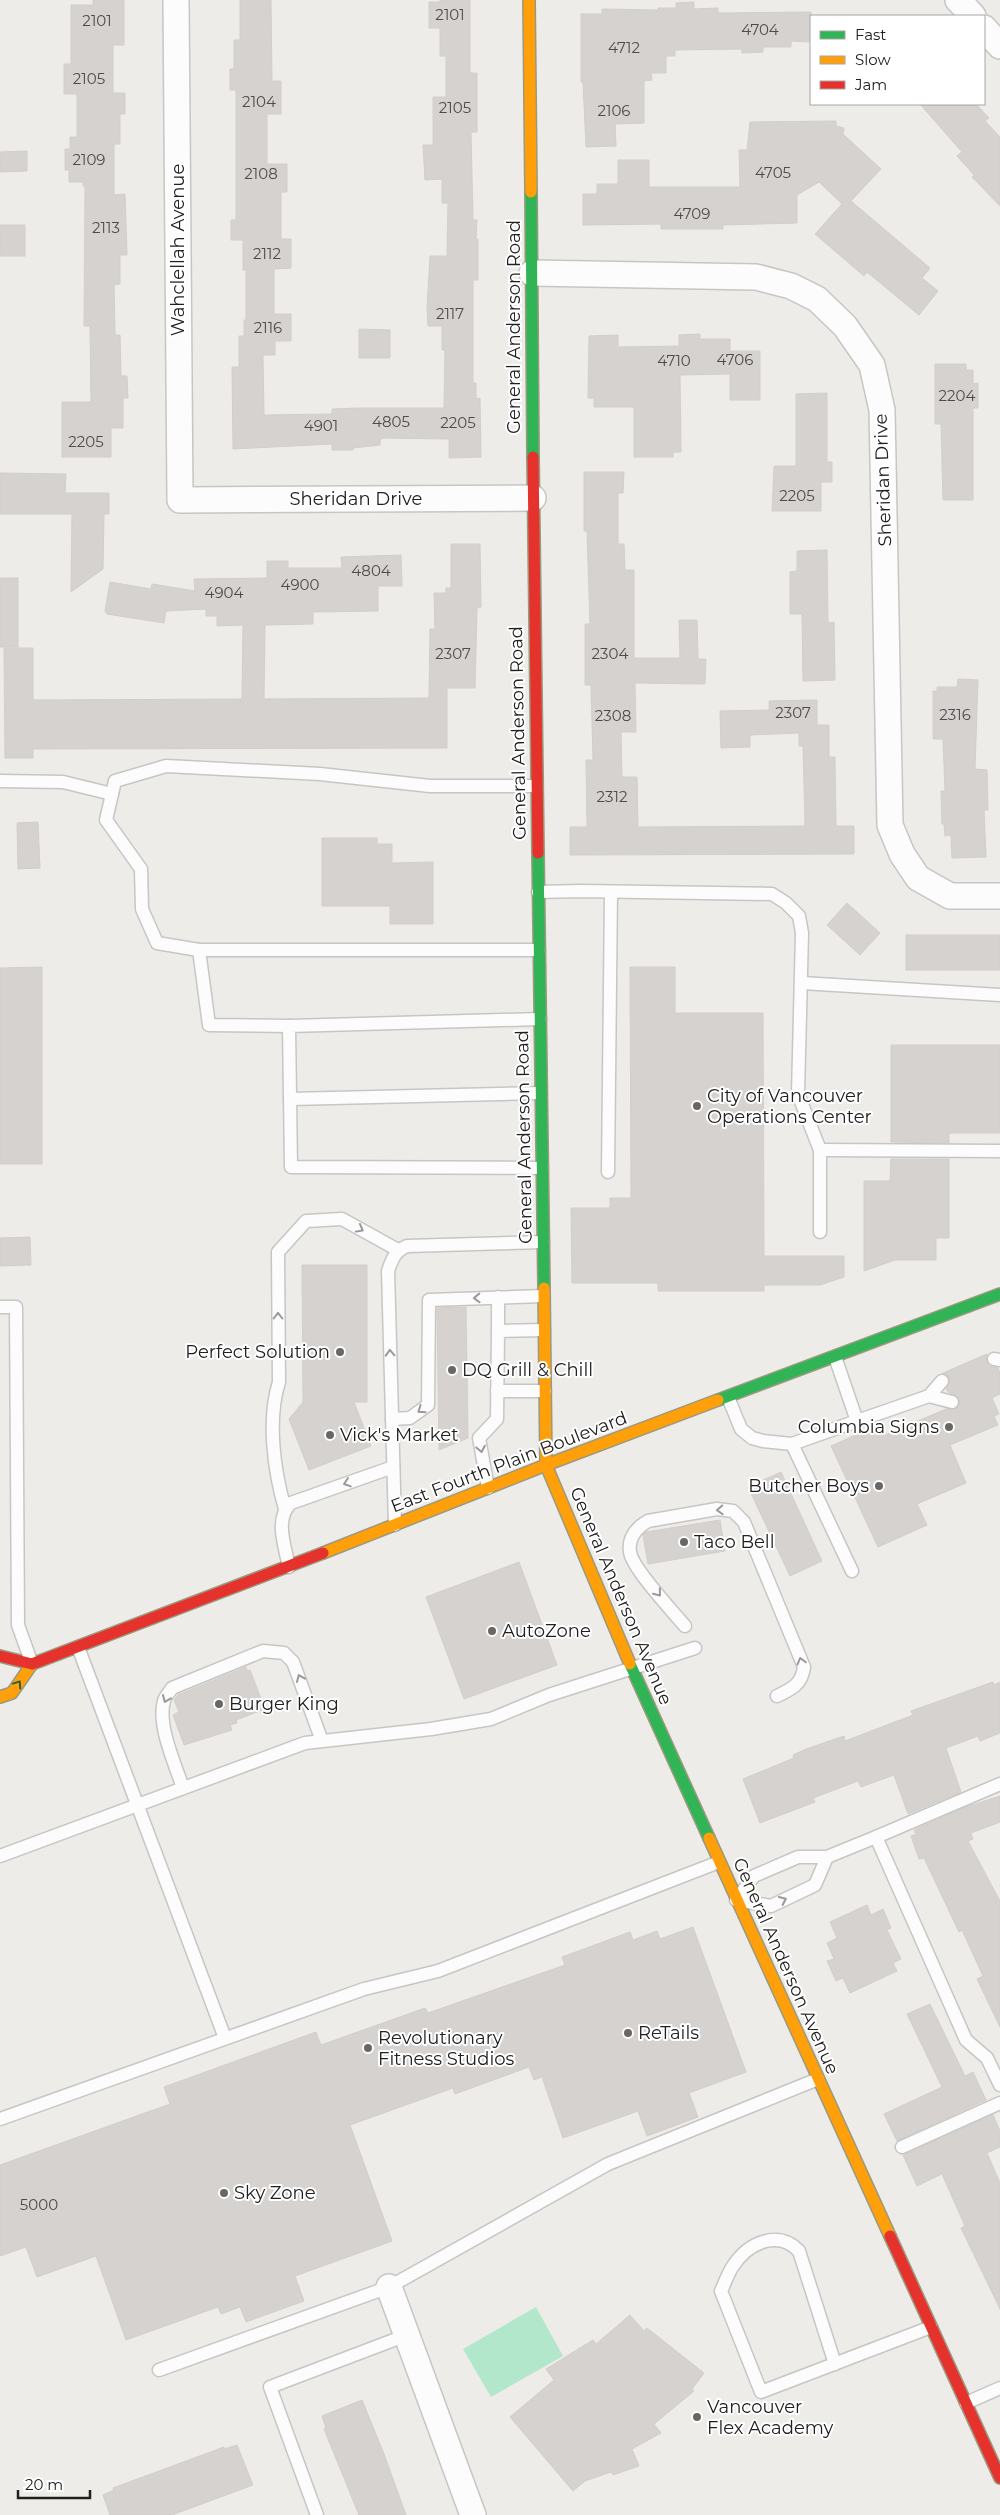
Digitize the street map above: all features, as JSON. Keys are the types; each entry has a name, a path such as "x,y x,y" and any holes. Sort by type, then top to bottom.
{"street":[{"name":"Wahclellah Avenue","path":"176,0 180,500"},
{"name":"General Anderson Road","path":"529,0 532,498 546,1464"},
{"path":"958,0 972,15"},
{"path":"985,29 1000,46"},
{"name":"Sheridan Drive","path":"532,273 756,277 791,286 817,299 845,326 872,365 882,410 890,825 902,854 918,878 950,896 1000,896"},
{"name":"Sheridan Drive","path":"180,500 532,498"},
{"name":"East Fourth Plain Boulevard","path":"32,1664 395,1525 546,1464 1000,1294"},
{"name":"General Anderson Avenue","path":"546,1464 632,1670 1000,2478"},
{"path":"0,1656 32,1664 12,1693 0,1697"},
{"path":"390,2287 473,2515"}],"lane":[{"path":"536,786 430,786 320,774 166,766 115,781 106,820 140,869 142,909 157,943 200,950 539,950"},
{"path":"0,780 63,782 112,794"},
{"path":"538,892 772,894 786,903 799,916 802,933 802,982 798,1094 820,1150 820,1232"},
{"path":"608,1172 611,892"},
{"path":"200,950 209,1024 289,1026 540,1018"},
{"path":"802,982 1000,995"},
{"path":"289,1026 291,1167 542,1168"},
{"path":"290,1098 540,1093"},
{"path":"820,1150 1000,1150"},
{"path":"289,1566 281,1526 288,1506 275,1475 273,1399 279,1382 278,1252 306,1221 342,1218 398,1250"},
{"path":"395,1525 388,1271 398,1250 407,1246 543,1242"},
{"path":"392,1419 410,1418 428,1405 429,1300 544,1296"},
{"path":"488,1488 479,1438 497,1418 498,1297"},
{"path":"0,1307 16,1307 18,1625 32,1664"},
{"path":"498,1331 544,1330"},
{"path":"835,1356 857,1420"},
{"path":"728,1397 741,1429 752,1438 792,1444 929,1396 942,1380"},
{"path":"497,1391 545,1391"},
{"path":"929,1396 952,1402"},
{"path":"792,1444 852,1571"},
{"path":"288,1506 393,1467"},
{"path":"685,1626 632,1561 630,1542 633,1534 648,1521 717,1509 733,1510 744,1522 804,1666 801,1680 797,1685 777,1696"},
{"path":"78,1647 225,2038"},
{"path":"0,1856 305,1742 431,1729 491,1718 549,1695 632,1670 695,1648"},
{"path":"183,1788 166,1735 162,1713 164,1700 172,1688 264,1651 284,1653 294,1662 322,1740"},
{"path":"827,1856 815,1885 771,1906 736,1900 754,1876 798,1856 827,1856 1000,1784"},
{"path":"876,1837 966,2040 987,2058 1000,2085"},
{"path":"0,2119 364,1988 438,1971 719,1862"},
{"path":"159,2370 390,2287 608,2164 818,2079"},
{"path":"902,2147 1000,2103"},
{"path":"835,2364 799,2251 785,2240 776,2239 767,2240 748,2249 733,2266 721,2291 761,2392 835,2364 931,2327"},
{"path":"317,2515 270,2386 407,2335"},
{"path":"966,2403 1000,2388"}],"green space":[{"path":"536,2307 563,2356 491,2397 463,2349"}],"building":[{"path":"93,0 124,0 124,45 113,45 113,93 125,93 125,114 120,114 120,144 114,144 114,195 125,194 127,255 120,255 120,284 114,285 115,335 120,335 121,376 127,376 128,398 123,398 123,428 111,428 111,457 62,457 62,402 91,402 90,326 84,326 85,186 83,186 83,182 69,182 69,170 65,170 65,149 70,149 70,137 77,137 77,94 64,94 64,64 71,64 71,5 93,5"},
{"path":"240,0 271,0 272,81 281,81 281,114 267,114 267,164 287,164 287,192 281,192 281,239 291,239 291,268 274,269 274,314 291,314 291,341 275,341 275,355 263,355 264,415 332,414 332,409 444,408 445,350 442,350 442,326 428,326 427,308 430,256 447,256 448,203 442,203 442,179 425,180 423,145 433,145 433,97 446,97 446,56 440,56 440,28 429,28 429,2 470,0 470,73 477,73 477,132 471,132 473,220 477,220 476,239 478,239 478,280 473,280 473,383 476,383 476,399 480,398 481,457 449,458 449,439 383,438 380,440 380,445 353,448 353,450 332,450 332,444 233,449 232,367 239,367 239,336 244,336 244,320 246,320 246,270 243,270 243,240 231,240 231,220 236,220 236,90 230,90 230,69 234,69 234,40 240,40"},
{"path":"694,2 694,9 718,8 718,13 811,12 810,42 791,41 791,47 763,47 763,52 742,53 742,49 675,50 675,56 666,56 666,73 651,73 652,80 644,81 644,123 615,124 616,146 586,147 583,82 581,82 581,14 602,14 602,9 658,10 658,8 676,8 676,3"},
{"path":"921,105 977,105 989,118 985,121 1000,137 1000,206 972,177 974,175 957,156 962,152"},
{"path":"836,121 836,126 844,128 843,134 881,169 851,201 930,268 922,278 938,291 919,315 867,272 864,276 815,234 842,204 819,182 797,195 797,223 723,225 723,229 661,229 661,224 583,225 583,194 597,194 597,184 618,184 618,160 649,160 649,187 740,187 739,150 747,150 750,122"},
{"path":"27,151 27,171 0,172 0,152"},
{"path":"0,225 25,225 25,256 0,256"},
{"path":"359,329 390,330 390,358 359,358"},
{"path":"700,334 700,339 730,339 730,351 760,351 760,400 730,400 730,374 680,375 681,452 673,452 673,457 634,457 634,407 594,407 594,398 588,398 589,336 618,335 618,347 679,346 679,335"},
{"path":"935,364 966,364 966,370 973,370 973,384 978,383 978,408 973,408 973,500 943,500 941,424 935,424"},
{"path":"827,393 827,462 832,462 832,482 821,482 821,511 772,511 774,466 796,466 796,394"},
{"path":"584,472 624,472 623,493 618,493 618,544 624,544 625,570 634,570 634,658 680,658 679,620 697,620 698,659 706,659 705,684 635,683 636,732 621,732 622,777 637,777 638,827 805,826 803,746 799,746 799,733 750,735 750,747 721,748 720,711 769,710 769,701 817,700 817,725 829,725 829,757 835,757 836,826 854,826 854,854 570,855 570,827 587,827 586,760 593,760 591,685 585,685 585,624 590,624 587,531 584,531"},
{"path":"0,473 66,474 65,493 109,493 109,514 104,514 103,569 71,592 72,514 0,514"},
{"path":"451,544 480,544 481,607 477,608 475,688 447,688 447,748 33,749 33,758 5,758 4,648 33,648 33,700 242,699 243,625 217,626 217,616 206,616 206,609 166,611 164,623 107,614 105,611 110,582 151,589 152,584 195,591 194,579 267,578 267,561 288,561 288,568 342,568 341,557 401,555 402,586 378,586 378,611 313,612 313,624 265,625 264,699 429,698 430,629 435,629 434,593 446,593 446,588 451,588"},
{"path":"827,550 828,623 834,622 835,680 803,681 802,614 790,614 790,572 797,571 797,551"},
{"path":"0,578 18,578 18,647 0,647"},
{"path":"958,679 978,680 975,769 987,770 988,810 984,810 986,857 952,858 951,835 945,836 944,824 942,824 941,791 945,791 943,739 933,739 933,691 937,691 937,687 957,687"},
{"path":"38,822 40,868 18,869 17,823"},
{"path":"322,838 377,838 377,844 392,844 392,863 433,862 433,924 390,924 390,906 322,906"},
{"path":"847,903 880,933 860,955 827,925"},
{"path":"906,935 1000,935 1000,970 906,970"},
{"path":"42,967 42,1164 0,1164 0,968"},
{"name":"City of Vancouver Operations Center","path":"630,967 675,967 675,1013 763,1013 764,1256 844,1256 844,1277 820,1285 764,1285 764,1291 658,1291 658,1283 572,1283 571,1208 610,1208 610,1198 631,1198"},
{"path":"891,1045 1000,1045 1000,1133 949,1133 949,1143 891,1142"},
{"path":"891,1159 949,1159 949,1238 936,1238 936,1260 895,1260 864,1271 864,1181 890,1181"},
{"path":"30,1237 31,1265 0,1266 0,1238"},
{"path":"302,1265 367,1265 367,1402 354,1402 371,1446 309,1470 289,1419 303,1402"},
{"name":"DQ Grill & Chill","path":"466,1307 468,1438 439,1450 437,1308"},
{"path":"987,1354 989,1366 998,1368 1000,1372 1000,1394 992,1398 999,1414 994,1416 998,1425 950,1445 966,1483 917,1504 927,1525 878,1547 831,1446 880,1424 885,1435 946,1409 957,1408 960,1399 946,1389 950,1379 943,1373"},
{"path":"781,1472 822,1561 790,1576 748,1487"},
{"name":"Taco Bell","path":"720,1520 725,1551 648,1564 643,1535 646,1532"},
{"name":"AutoZone","path":"519,1562 557,1665 464,1699 426,1597"},
{"name":"Burger King","path":"246,1667 247,1671 250,1670 265,1709 236,1720 237,1723 230,1725 232,1730 184,1745 173,1715 179,1712 174,1700 178,1695"},
{"path":"993,1682 994,1685 1000,1682 1000,1733 980,1741 978,1736 946,1748 961,1792 908,1814 894,1775 861,1787 858,1781 813,1798 815,1802 760,1823 743,1779 794,1758 793,1755 806,1749 844,1736 845,1741 913,1715 911,1711"},
{"path":"1000,1796 1000,1822 971,1833 973,1839 968,1841 1000,1901 1000,2027 977,1979 983,1976 962,1930 959,1932 924,1858 919,1859 911,1836 916,1834 914,1830 966,1807"},
{"path":"867,1905 871,1915 883,1909 891,1928 887,1930 901,1959 893,1963 897,1971 850,1993 843,1978 836,1981 827,1961 834,1959 827,1943 837,1938 830,1922"},
{"path":"693,1927 746,2072 689,2093 698,2117 647,2136 638,2111 563,2138 542,2077 534,2080 529,2067 455,2094 453,2088 350,2125 392,2241 295,2276 304,2301 246,2322 240,2307 221,2314 218,2307 126,2340 96,2256 37,2277 26,2247 0,2256 0,2165 170,2104 164,2087 316,2032 321,2045 425,2008 428,2013 565,1965 562,1957 630,1932 633,1940 657,1931 660,1939"},
{"path":"930,2004 965,2076 973,2072 986,2100 897,2141 884,2114 942,2087 907,2014"},
{"path":"993,2115 1000,2131 1000,2147 987,2153 1000,2183 1000,2309 961,2228 965,2226 942,2174 917,2186 903,2155"},
{"path":"630,2315 644,2331 647,2328 704,2373 692,2389 694,2391 654,2424 661,2433 632,2449 639,2466 613,2475 611,2472 585,2481 573,2491 510,2417 554,2380 546,2369 593,2340 596,2344"},
{"path":"362,2400 406,2515 359,2515 324,2429 326,2428 322,2416"},
{"path":"237,2445 253,2485 172,2515 110,2515 103,2495 114,2490 113,2488 224,2447 224,2449"}],"traffic: fast":[{"path":"531,192 533,457"},
{"path":"538,853 544,1288"},
{"path":"718,1400 1000,1294"},
{"path":"630,1664 709,1838"}],"traffic: slow":[{"path":"529,0 531,192"},
{"path":"544,1288 546,1465 630,1664"},
{"path":"323,1553 546,1465 718,1400"},
{"path":"0,1697 12,1693 32,1664"},
{"path":"709,1838 890,2236"}],"traffic: jam":[{"path":"533,457 538,853"},
{"path":"0,1656 32,1664 323,1553"},
{"path":"890,2236 1000,2478"}],"place":[{"name":"City of Vancouver Operations Center","path":"697,1106"},
{"name":"Perfect Solution","path":"340,1352"},
{"name":"DQ Grill & Chill","path":"452,1370"},
{"name":"Columbia Signs","path":"949,1427"},
{"name":"Vick's Market","path":"330,1435"},
{"name":"Butcher Boys","path":"879,1486"},
{"name":"Taco Bell","path":"684,1542"},
{"name":"AutoZone","path":"492,1631"},
{"name":"Burger King","path":"219,1704"},
{"name":"ReTails","path":"628,2033"},
{"name":"Revolutionary Fitness Studios","path":"368,2048"},
{"name":"Sky Zone","path":"224,2193"},
{"name":"Vancouver Flex Academy","path":"697,2417"}]}
